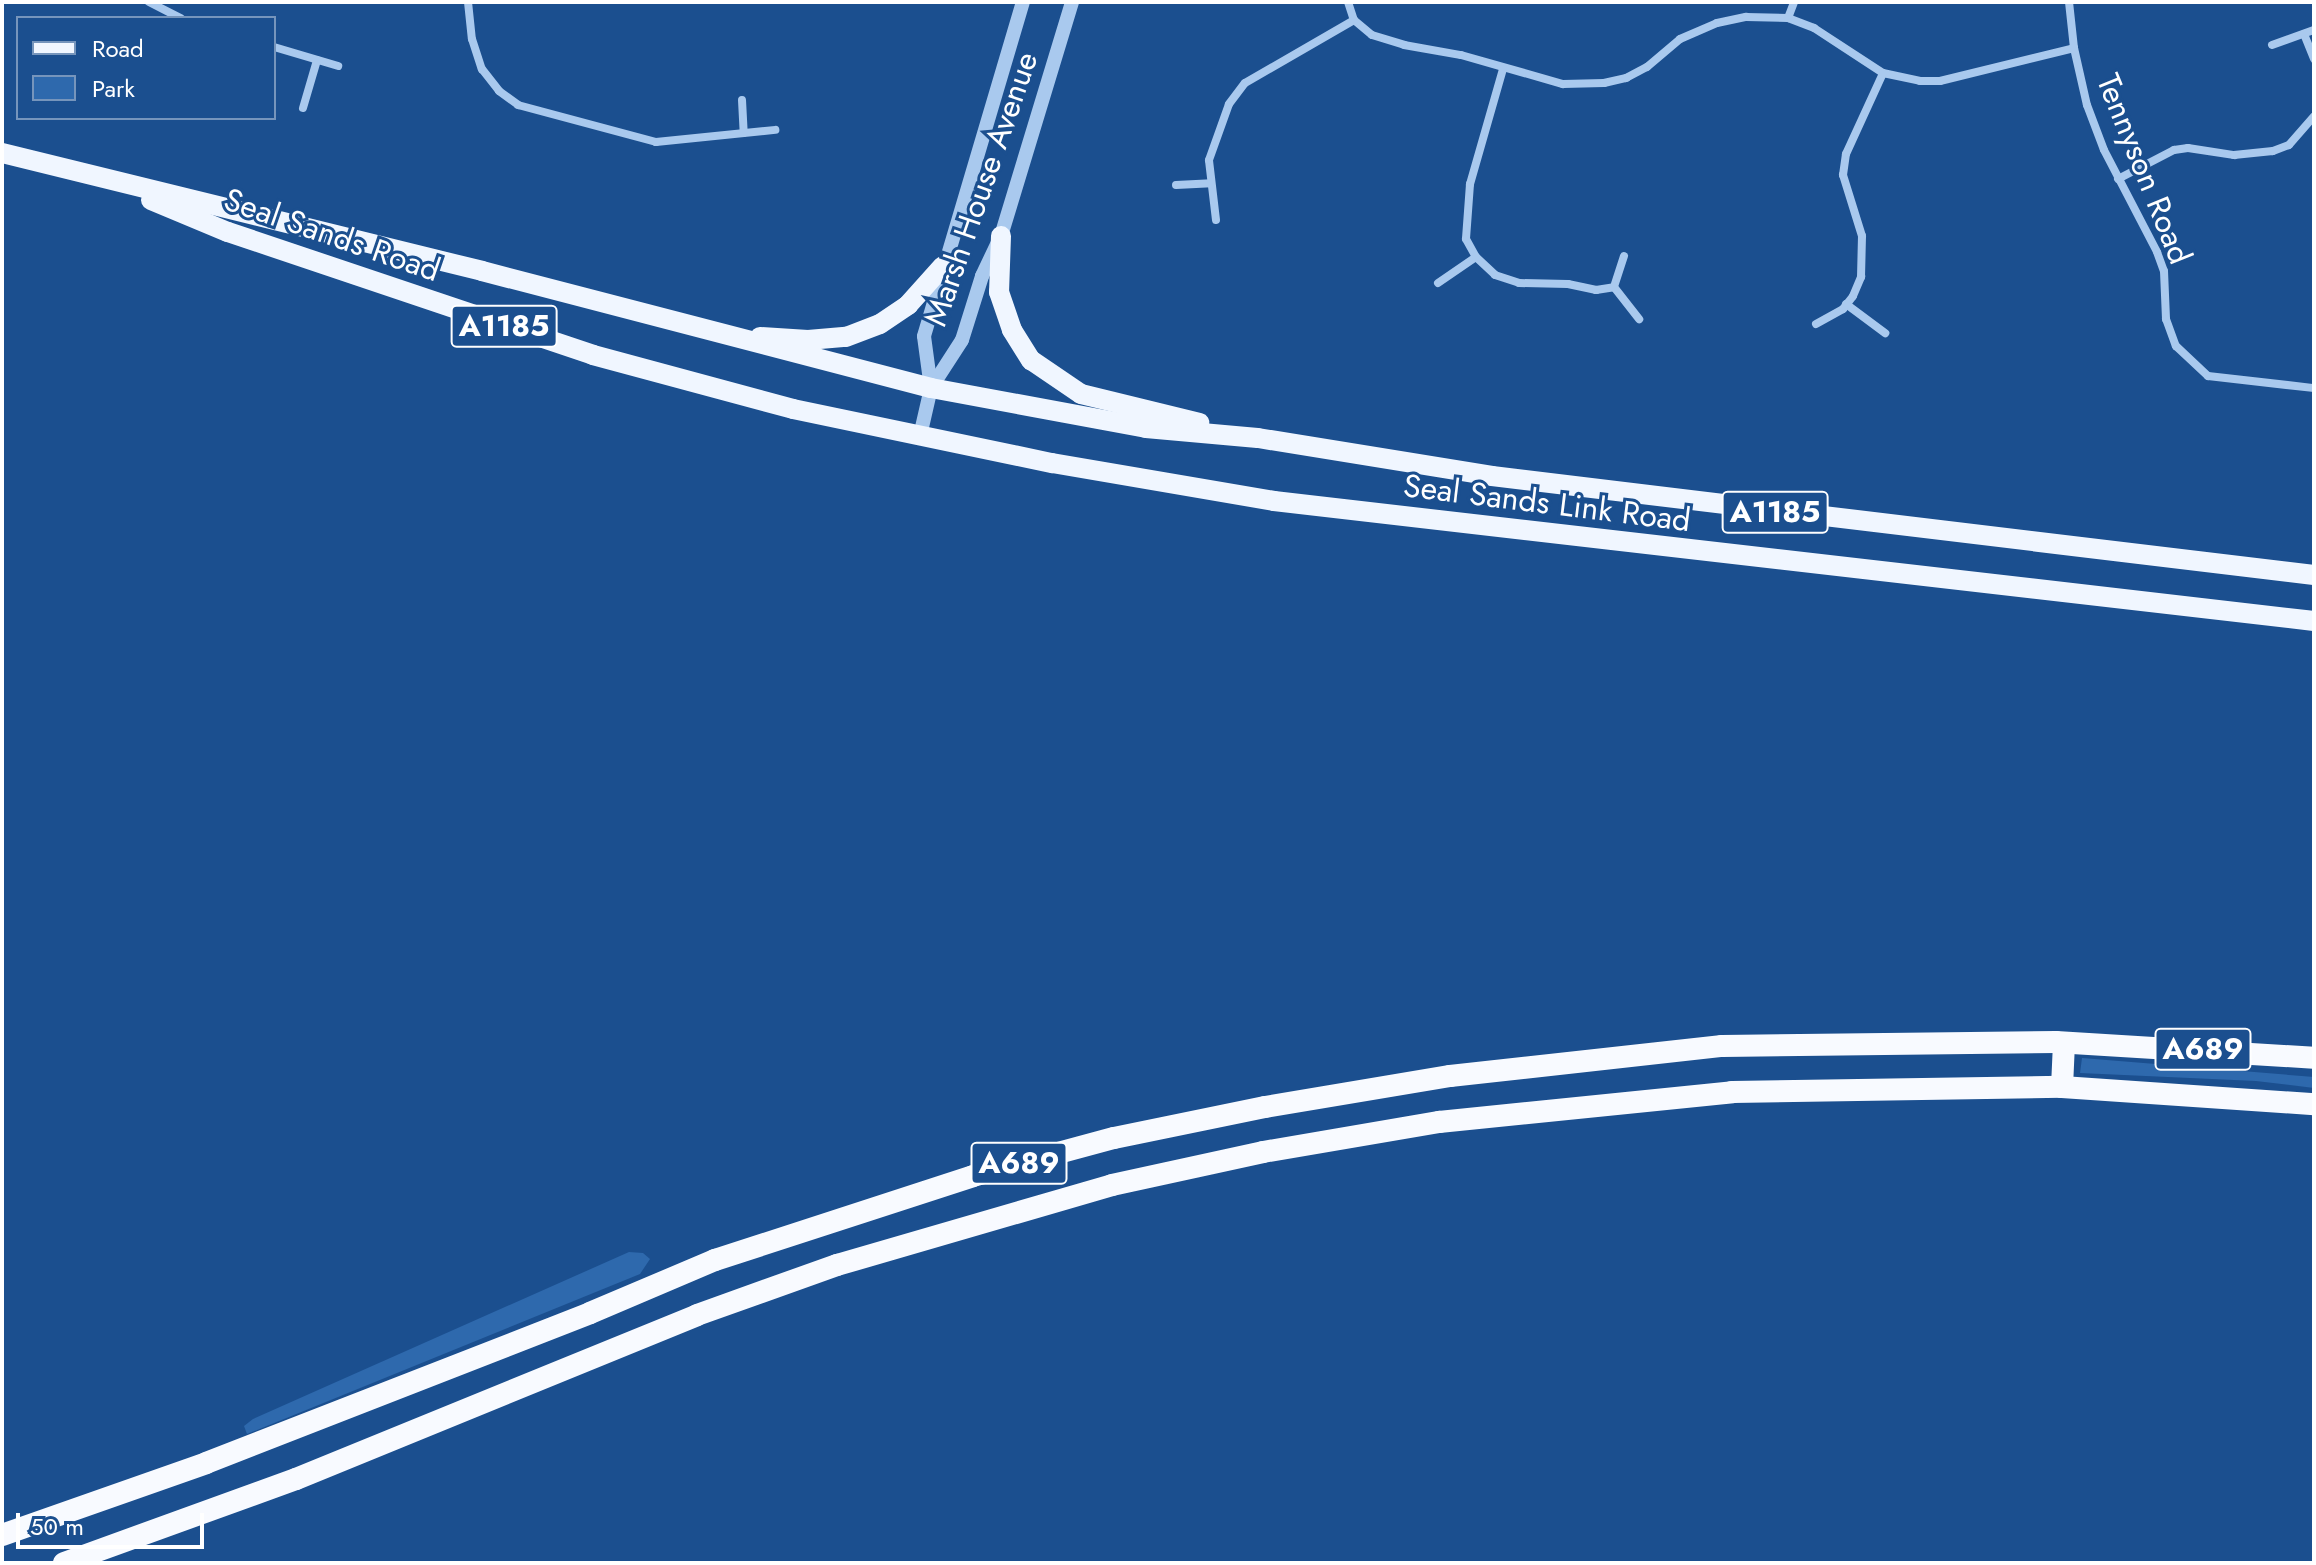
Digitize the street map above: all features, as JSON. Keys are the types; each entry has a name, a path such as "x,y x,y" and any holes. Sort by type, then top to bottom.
{"highway":[{"name":"A689","path":"2,1535 221,1458 590,1313 715,1260 973,1176 1114,1138 1450,1076 1722,1046 2064,1043 2314,1058"},
{"path":"2062,1087 2064,1043"},
{"name":"A689","path":"64,1563 296,1479 739,1300 954,1228 1112,1185 1263,1152 1439,1122 1591,1104 1732,1092 2062,1087 2314,1104"}],"main road":[{"name":"Seal Sands Road","path":"2,153 99,179 269,217 931,388"},
{"name":"Seal Sands Road","path":"99,179 228,232 593,355 793,409 920,436"},
{"name":"A1185","path":"1001,236 999,292 1012,330 1031,360 1081,394 1258,438"},
{"path":"725,336 808,340 846,337 880,324 908,305 943,266"},
{"name":"Seal Sands Link Road","path":"931,388 1146,428 1258,438 1507,478 2314,575"},
{"name":"Seal Sands Link Road","path":"920,436 1274,501 2314,621"}],"street":[{"path":"149,2 177,16"},
{"path":"468,2 472,39 482,69 499,91 518,105 656,142 775,130"},
{"name":"Marsh House Avenue","path":"931,388 924,336 1023,2"},
{"name":"Marsh House Avenue","path":"920,436 931,388 962,340 982,276 1001,236 1072,2"},
{"path":"1348,2 1354,20 1372,35 1404,45 1461,55 1563,84 1604,83 1647,67 1680,39 1717,23 1746,17 1788,18 1814,28 1883,73 1940,81 2074,48"},
{"path":"1788,18 1794,2"},
{"name":"Tennyson Road","path":"2069,2 2074,48 2087,105 2118,179 2141,215 2157,252 2164,271 2166,319 2176,346 2208,376 2229,381 2314,388"},
{"path":"1216,220 1209,160 1229,104 1245,83 1354,20"},
{"path":"2272,45 2314,30"},
{"path":"2304,34 2314,59"},
{"path":"276,48 338,66"},
{"path":"303,108 317,60"},
{"path":"1503,69 1470,184 1466,239 1476,257 1495,275 1519,283 1568,284 1596,290 1614,287"},
{"path":"1816,324 1846,304 1861,277 1864,254 1862,236 1844,189 1846,154 1883,73"},
{"path":"742,100 744,133"},
{"path":"2118,179 2174,150 2234,155 2273,151 2289,145 2314,116"},
{"path":"1176,185 1211,183"},
{"path":"1614,287 1624,256"},
{"path":"1438,283 1476,257"},
{"path":"1614,287 1639,319"},
{"path":"1846,304 1885,333"}],"green space":[{"path":"2082,1058 2314,1077 2314,1088 2256,1081 2080,1073"},
{"path":"629,1252 643,1253 650,1259 640,1274 247,1434 244,1426 253,1419"}]}
